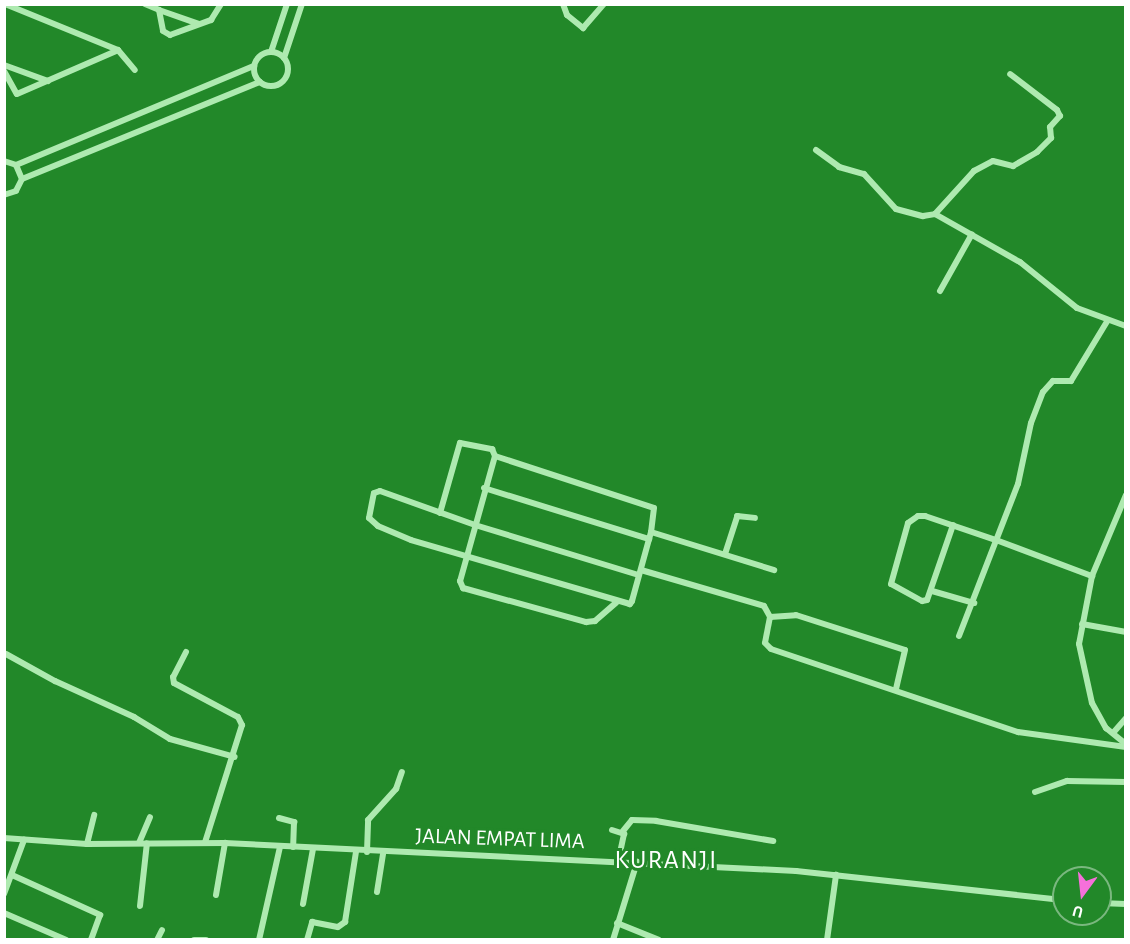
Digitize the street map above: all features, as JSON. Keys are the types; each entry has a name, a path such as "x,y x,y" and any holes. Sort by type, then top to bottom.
{"street":[{"path":"5,4 118,50 135,69"},
{"path":"145,4 199,24"},
{"path":"159,10 166,35 212,21 220,4"},
{"path":"271,52 287,4"},
{"path":"4,195 16,191 22,179 260,82 272,86 283,80 287,67 284,58 302,4"},
{"path":"563,4 567,15 583,28 604,4"},
{"path":"4,71 10,88 17,94 118,50"},
{"path":"4,161 16,165 254,66 262,54 271,52 284,58"},
{"path":"4,65 48,81"},
{"path":"254,66 260,82"},
{"path":"935,214 974,171 993,161 1013,166 1036,152 1051,138 1050,127 1060,116 1057,110 1010,74"},
{"path":"816,150 839,167 864,174 896,209 923,216 935,214 1020,262 1077,308 1125,326"},
{"path":"16,165 22,179"},
{"path":"940,291 972,234"},
{"path":"958,636 974,603 1018,484 1031,423 1043,392 1053,381 1071,381 1108,320"},
{"path":"440,513 460,443 492,448 495,456 484,488 460,581 465,590 586,622 595,621 616,603"},
{"path":"495,456 652,506 650,536 640,572 630,604 616,603 411,540 378,526 369,518 374,493 380,491 475,525 640,572 759,604 768,609 771,617 765,643 771,649 896,689 1027,735 1125,746"},
{"path":"484,488 650,536 725,554 774,570"},
{"path":"1125,495 1117,520 1092,576 1079,644 1086,686 1098,717 1125,746"},
{"path":"725,554 736,516 755,518"},
{"path":"952,525 932,591 922,601 891,584 900,544 912,518 925,516 952,525 996,540 1092,576"},
{"path":"1117,520 1125,523"},
{"path":"932,591 974,603"},
{"path":"771,617 796,615 905,650 896,689"},
{"path":"1082,624 1125,632"},
{"path":"186,652 173,677 174,683 238,717 242,725 235,758 205,842"},
{"path":"6,654 55,681 134,717 170,739 235,758"},
{"path":"1113,733 1125,718"},
{"path":"367,852 368,820 396,789 402,772"},
{"path":"1035,792 1067,781 1125,782"},
{"path":"87,844 94,815"},
{"path":"140,906 143,843 150,817"},
{"path":"279,818 294,822 293,848"},
{"path":"618,862 623,831 632,820 656,821 774,841"},
{"path":"612,830 623,831"},
{"name":"JALAN EMPAT LIMA","path":"4,838 87,844 205,842 356,852 637,862 836,876 1052,899"},
{"path":"4,894 24,840"},
{"path":"216,895 225,843"},
{"path":"260,939 280,847"},
{"path":"303,904 314,849"},
{"path":"307,939 312,922 338,927 345,922 356,852"},
{"path":"377,891 383,853"},
{"path":"613,939 637,862"},
{"path":"12,875 100,915 91,939"},
{"path":"827,939 836,876"},
{"path":"4,913 66,939"},
{"path":"617,923 658,939"},
{"path":"157,939 162,930"},
{"path":"194,939 206,939"}],"district":[{"name":"KURANJI","path":"666,861"}]}
